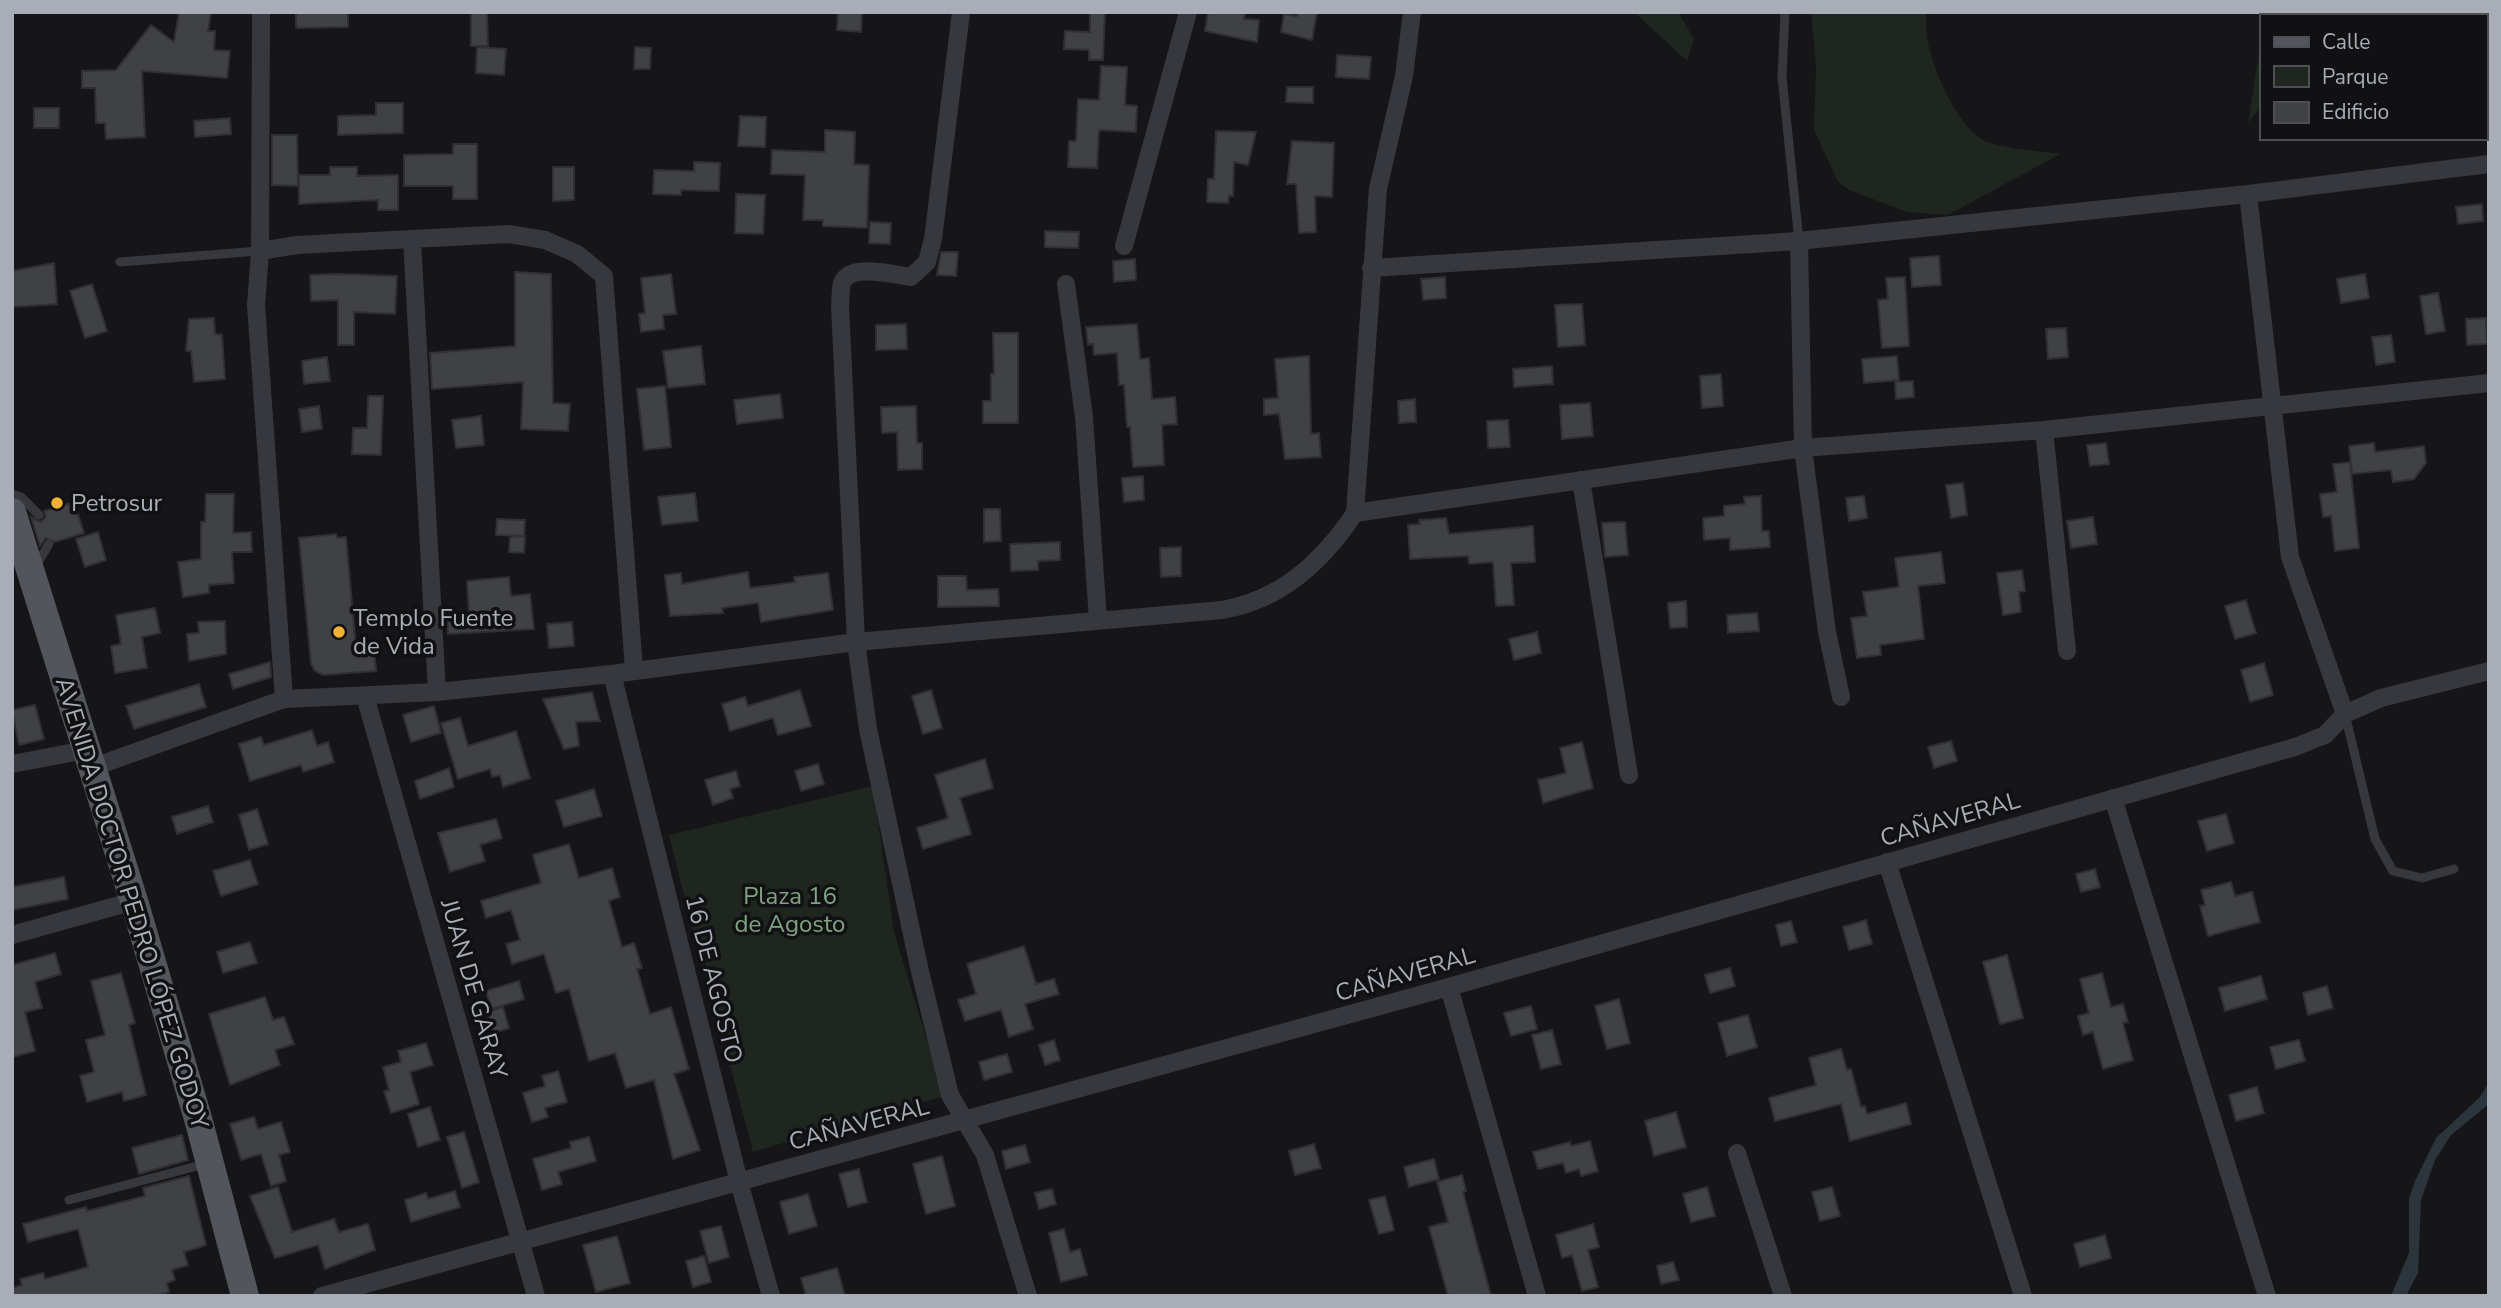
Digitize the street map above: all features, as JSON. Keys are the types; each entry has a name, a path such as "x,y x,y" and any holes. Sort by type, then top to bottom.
{"main road":[{"name":"AVENIDA DOCTOR PEDRO LÓPEZ GODOY","path":"26,513 32,572 134,901 210,1162 245,1296"}],"street":[{"path":"261,12 260,251 256,305 284,699"},
{"path":"961,12 933,239 927,262 911,277 860,272 850,274 843,282 840,306 856,642 868,729 919,967 950,1095 985,1154 1028,1296"},
{"path":"1124,246 1188,12"},
{"path":"12,765 88,759 284,699 437,692 612,674 856,642 1250,605 1287,587 1334,545 1355,513 1378,189 1404,76 1412,12"},
{"path":"1371,268 1799,241 2248,194 2489,164"},
{"path":"2248,194 2290,557 2345,714"},
{"path":"260,251 297,245 508,233 545,240 577,254 604,276 634,669"},
{"path":"412,240 437,692"},
{"path":"1799,241 1803,448 1827,632 1841,697"},
{"path":"1066,284 1084,417 1098,620"},
{"path":"1355,513 1803,448 2044,430 2489,383"},
{"path":"2044,430 2067,651"},
{"path":"1581,480 1629,775"},
{"name":"CAÑAVERAL","path":"322,1296 964,1122 2295,747 2325,735 2345,714 2381,698 2489,671"},
{"name":"16 DE AGOSTO","path":"612,674 739,1182 771,1296"},
{"name":"JUAN DE GARAY","path":"365,696 536,1296"},
{"path":"2113,798 2267,1296"},
{"path":"1887,862 2024,1296"},
{"path":"12,935 134,901"},
{"path":"1449,987 1537,1296"},
{"path":"1737,1153 1783,1296"}],"lane":[{"path":"1785,12 1782,77 1799,241"},
{"path":"120,262 260,251"},
{"path":"12,494 21,497 26,513"},
{"path":"32,572 40,563 49,544"},
{"path":"2345,714 2375,839 2393,871 2422,878 2454,869"},
{"path":"69,1200 210,1162"}],"green space":[{"path":"1634,12 1678,12 1694,39 1687,61"},
{"path":"1811,12 1927,12 1928,44 1941,83 1962,119 1973,132 1985,141 2001,146 2060,154 1948,215 1907,212 1849,190 1838,182 1814,130 1816,67"},
{"path":"2260,46 2260,107 2248,123"},
{"name":"Plaza 16 de Agosto","path":"873,786 894,932 944,1096 753,1152 669,835"}],"shaded area":[{"path":"2489,1082 2489,1104 2451,1135 2435,1160 2421,1200 2418,1273 2406,1296 2391,1296 2409,1253 2409,1198 2415,1181 2436,1138 2480,1097"}],"building":[{"path":"179,12 211,12 208,31 215,31 214,50 230,51 227,78 142,71 145,137 106,139 105,123 96,123 95,88 82,88 82,71 116,70 151,25 174,42"},
{"path":"296,12 348,12 348,27 296,28"},
{"path":"471,12 487,12 488,46 471,46"},
{"path":"838,12 862,12 861,32 837,30"},
{"path":"1090,12 1105,12 1103,60 1089,60 1089,50 1064,49 1065,31 1090,32"},
{"path":"1208,12 1235,12 1245,14 1244,19 1259,20 1257,42 1205,31"},
{"path":"1298,12 1317,12 1312,40 1281,32 1284,14 1297,16"},
{"path":"477,47 506,49 504,75 476,73"},
{"path":"635,47 651,48 650,69 634,69"},
{"path":"1337,55 1371,57 1369,79 1336,77"},
{"path":"1101,66 1127,67 1125,105 1137,106 1136,132 1099,130 1097,168 1068,167 1069,141 1076,141 1078,99 1099,100"},
{"path":"1287,87 1313,87 1313,103 1286,102"},
{"path":"376,103 403,103 403,133 338,135 338,116 376,115"},
{"path":"34,108 59,108 59,128 34,128"},
{"path":"740,116 766,117 765,147 738,146"},
{"path":"230,118 231,134 195,137 194,121"},
{"path":"825,130 855,132 854,164 869,165 867,228 823,226 823,220 803,220 805,175 771,174 772,150 825,152"},
{"path":"1216,131 1256,132 1248,165 1234,162 1233,196 1229,196 1228,203 1207,202 1208,179 1214,179"},
{"path":"272,135 297,135 298,186 272,185"},
{"path":"1292,141 1334,143 1332,197 1315,196 1316,232 1299,233 1296,184 1287,184"},
{"path":"453,144 477,144 477,199 453,199 453,186 404,186 404,155 453,154"},
{"path":"694,162 720,163 719,191 681,190 681,195 653,194 654,170 694,171"},
{"path":"330,167 357,167 357,176 398,175 398,210 378,210 378,200 299,204 299,175 330,175"},
{"path":"553,167 574,167 574,200 553,201"},
{"path":"736,194 765,195 763,234 735,233"},
{"path":"2482,204 2483,221 2458,224 2456,207"},
{"path":"870,222 891,223 890,244 869,243"},
{"path":"1045,231 1079,232 1078,248 1045,247"},
{"path":"941,252 958,252 956,276 937,275"},
{"path":"1939,256 1941,285 1912,287 1910,258"},
{"path":"1135,259 1136,280 1114,282 1113,261"},
{"path":"54,263 57,304 12,307 12,271"},
{"path":"515,272 551,274 553,403 570,404 568,431 521,429 523,382 432,389 430,353 515,346"},
{"path":"671,274 676,314 663,315 664,329 641,332 639,314 645,313 641,278"},
{"path":"2365,274 2369,298 2341,303 2337,279"},
{"path":"310,275 397,276 395,314 354,312 354,345 338,345 338,300 311,301"},
{"path":"1445,277 1446,298 1423,300 1421,279"},
{"path":"1905,277 1909,346 1882,348 1878,300 1888,299 1886,278"},
{"path":"92,284 107,331 85,338 70,291"},
{"path":"2438,293 2445,331 2426,334 2420,296"},
{"path":"1582,304 1585,345 1558,347 1555,305"},
{"path":"214,318 215,334 222,335 225,379 194,382 191,351 186,351 189,319"},
{"path":"2486,318 2487,344 2467,345 2466,319"},
{"path":"906,324 907,349 876,350 876,325"},
{"path":"1137,324 1140,359 1149,358 1152,399 1175,397 1177,424 1162,425 1164,465 1133,467 1130,427 1127,427 1124,385 1119,385 1117,353 1094,355 1093,344 1088,345 1086,327"},
{"path":"2066,328 2068,357 2048,359 2046,329"},
{"path":"993,333 1018,333 1018,423 983,423 983,401 991,401 991,374 994,374"},
{"path":"2391,335 2395,362 2376,365 2372,337"},
{"path":"701,346 705,384 668,388 663,351"},
{"path":"1309,356 1311,434 1319,433 1321,457 1285,459 1279,414 1264,415 1264,399 1278,398 1275,359"},
{"path":"1897,356 1899,380 1864,383 1862,359"},
{"path":"327,357 330,381 304,384 302,361"},
{"path":"1552,366 1553,384 1514,387 1513,369"},
{"path":"1721,374 1723,406 1702,408 1700,376"},
{"path":"1913,381 1914,397 1896,399 1895,382"},
{"path":"665,386 671,447 644,450 637,389"},
{"path":"780,394 783,418 737,424 734,400"},
{"path":"368,396 383,396 381,455 352,454 353,428 367,428"},
{"path":"1415,399 1416,422 1399,423 1398,401"},
{"path":"1590,403 1593,436 1562,439 1560,405"},
{"path":"319,406 322,429 302,432 299,409"},
{"path":"916,406 917,443 922,443 922,469 898,470 897,432 882,433 881,407"},
{"path":"481,416 484,445 456,448 452,420"},
{"path":"1508,420 1510,447 1488,448 1487,421"},
{"path":"2106,443 2109,464 2090,466 2087,445"},
{"path":"2374,443 2375,452 2424,446 2426,463 2414,479 2393,482 2391,470 2352,474 2349,446"},
{"path":"2350,462 2359,548 2335,551 2331,516 2323,517 2320,494 2337,492 2333,464"},
{"path":"1143,476 1144,500 1124,502 1122,478"},
{"path":"1963,483 1967,515 1951,518 1946,485"},
{"path":"695,493 698,521 662,525 658,497"},
{"path":"206,494 234,494 233,533 251,532 252,552 232,552 234,583 209,585 209,593 183,597 178,562 201,559 201,522 205,522"},
{"path":"1761,496 1762,531 1769,531 1770,547 1730,550 1730,538 1704,540 1703,518 1724,516 1724,506 1745,504 1744,497"},
{"path":"1864,496 1867,518 1849,521 1846,498"},
{"path":"74,502 84,533 55,542 46,538 40,546 31,517 41,522 46,517 44,511"},
{"path":"984,509 1000,509 1001,541 984,542"},
{"path":"2093,517 2097,544 2071,548 2067,521"},
{"path":"1446,518 1449,534 1533,526 1535,562 1511,563 1514,605 1496,606 1493,562 1469,564 1468,556 1410,559 1408,525 1420,524 1419,520"},
{"path":"497,519 525,520 524,536 496,535"},
{"path":"1625,522 1628,555 1605,557 1602,523"},
{"path":"98,532 106,560 85,567 76,539"},
{"path":"336,534 337,538 346,537 356,648 374,646 376,671 323,675 315,671 311,664 299,538"},
{"path":"525,536 524,553 509,552 510,537"},
{"path":"1060,542 1060,560 1038,561 1038,570 1011,571 1010,544"},
{"path":"1181,547 1181,576 1161,577 1160,548"},
{"path":"1941,552 1945,583 1918,586 1924,639 1880,645 1881,655 1857,658 1851,618 1867,616 1863,592 1899,587 1895,558"},
{"path":"2022,570 2025,591 2019,592 2021,612 2003,615 1997,573"},
{"path":"748,572 750,588 795,582 794,577 828,573 833,610 761,622 758,603 722,608 723,613 670,616 665,575 681,573 682,584"},
{"path":"938,576 966,576 967,590 998,589 999,606 938,607"},
{"path":"509,577 511,596 530,594 534,629 448,634 447,616 469,614 467,581"},
{"path":"2246,600 2256,633 2235,639 2225,606"},
{"path":"1686,601 1687,627 1670,628 1668,603"},
{"path":"155,608 160,633 142,637 147,668 115,673 111,646 121,644 116,615"},
{"path":"1757,613 1759,631 1728,633 1727,615"},
{"path":"225,621 226,654 189,661 187,634 199,633 198,622"},
{"path":"572,622 574,646 549,648 547,624"},
{"path":"1537,632 1541,653 1514,660 1509,639"},
{"path":"270,662 271,677 233,689 229,674"},
{"path":"2264,663 2273,695 2250,702 2241,670"},
{"path":"199,684 206,707 134,729 126,706"},
{"path":"800,690 811,726 778,735 773,718 730,731 722,704 745,697 748,706"},
{"path":"931,690 942,728 923,734 912,696"},
{"path":"592,692 600,721 576,722 579,746 564,749 543,699"},
{"path":"35,705 44,739 19,745 12,710"},
{"path":"434,706 441,733 411,742 403,715"},
{"path":"460,718 468,746 516,731 530,778 503,787 500,775 492,777 490,769 458,779 441,723"},
{"path":"312,730 317,746 328,742 334,762 303,772 301,765 250,781 239,744 261,737 264,745"},
{"path":"1951,741 1957,761 1934,768 1928,747"},
{"path":"1582,742 1593,788 1543,803 1538,780 1566,773 1560,748"},
{"path":"985,759 993,788 960,798 971,834 923,849 917,828 948,818 935,775"},
{"path":"818,764 824,784 801,791 795,771"},
{"path":"449,768 454,787 420,799 415,781"},
{"path":"736,771 740,786 730,789 733,798 713,805 705,780"},
{"path":"594,789 602,816 564,827 556,801"},
{"path":"208,806 213,822 177,834 172,817"},
{"path":"257,809 268,844 249,850 239,815"},
{"path":"2226,814 2234,843 2207,851 2198,821"},
{"path":"496,819 502,838 480,845 485,861 450,872 438,833"},
{"path":"569,844 579,878 612,868 620,897 609,901 622,947 634,943 642,968 637,969 650,1014 671,1007 689,1069 674,1074 700,1150 673,1159 654,1080 626,1088 615,1053 589,1061 569,989 556,993 544,954 512,964 506,944 520,940 511,910 486,918 481,901 541,883 533,855"},
{"path":"250,860 258,884 221,896 213,871"},
{"path":"2095,869 2100,887 2081,892 2076,874"},
{"path":"64,877 68,899 12,910 12,887"},
{"path":"2231,882 2235,896 2252,892 2260,922 2208,936 2200,906 2205,905 2201,890"},
{"path":"1866,920 1872,944 1849,950 1843,927"},
{"path":"1791,921 1797,942 1781,946 1776,925"},
{"path":"250,942 257,963 223,973 217,952"},
{"path":"1024,946 1036,984 1054,979 1059,994 1025,1004 1033,1029 1009,1037 1001,1010 965,1021 958,1000 976,994 967,964"},
{"path":"55,953 61,974 35,982 42,1008 25,1012 35,1051 12,1057 12,965"},
{"path":"2007,955 2023,1018 2000,1024 1983,962"},
{"path":"1730,968 1735,986 1710,993 1705,975"},
{"path":"121,973 135,1023 129,1025 146,1095 124,1101 122,1092 87,1102 80,1076 94,1072 86,1040 105,1035 91,981"},
{"path":"2102,973 2111,1007 2123,1004 2128,1022 2123,1023 2133,1060 2103,1069 2093,1032 2083,1035 2078,1016 2089,1013 2080,979"},
{"path":"2261,976 2267,999 2225,1011 2219,988"},
{"path":"519,981 524,999 491,1009 486,991"},
{"path":"2327,986 2333,1008 2308,1015 2303,993"},
{"path":"265,997 273,1020 284,1017 294,1044 275,1050 280,1065 230,1085 209,1014"},
{"path":"1619,999 1630,1043 1607,1049 1595,1006"},
{"path":"1531,1006 1537,1029 1511,1036 1504,1013"},
{"path":"503,1007 509,1028 494,1033 487,1012"},
{"path":"1748,1015 1757,1047 1727,1056 1718,1023"},
{"path":"1552,1030 1561,1064 1541,1069 1532,1035"},
{"path":"1054,1040 1060,1060 1045,1065 1039,1045"},
{"path":"2299,1040 2305,1061 2276,1069 2270,1047"},
{"path":"426,1043 433,1065 410,1072 419,1104 391,1113 384,1091 389,1090 383,1067 401,1062 398,1051"},
{"path":"1841,1049 1847,1070 1851,1069 1861,1107 1865,1106 1867,1114 1906,1103 1911,1124 1850,1141 1841,1104 1775,1121 1769,1098 1816,1085 1809,1058"},
{"path":"1007,1054 1012,1072 984,1080 979,1062"},
{"path":"558,1071 567,1102 545,1108 548,1117 532,1122 523,1093 545,1086 542,1076"},
{"path":"2257,1087 2264,1113 2236,1121 2229,1095"},
{"path":"430,1107 440,1140 418,1147 408,1114"},
{"path":"1676,1112 1686,1147 1654,1156 1645,1121"},
{"path":"254,1117 258,1129 281,1122 290,1152 279,1155 286,1181 271,1186 261,1154 241,1160 230,1124"},
{"path":"464,1132 479,1182 462,1188 447,1137"},
{"path":"182,1135 188,1160 139,1174 132,1148"},
{"path":"589,1137 596,1161 558,1172 562,1184 542,1190 533,1159 571,1148 570,1142"},
{"path":"1590,1141 1598,1171 1581,1176 1579,1169 1566,1173 1563,1163 1538,1169 1533,1152 1570,1142 1571,1146"},
{"path":"1314,1144 1321,1168 1295,1175 1289,1151"},
{"path":"1025,1145 1030,1162 1006,1169 1002,1151"},
{"path":"942,1156 955,1206 926,1214 913,1164"},
{"path":"1434,1159 1439,1179 1409,1187 1404,1167"},
{"path":"859,1169 867,1202 848,1207 839,1174"},
{"path":"1462,1175 1466,1191 1463,1192 1491,1296 1448,1296 1429,1227 1448,1222 1437,1182"},
{"path":"189,1176 206,1245 184,1252 188,1265 172,1270 175,1280 167,1283 169,1292 156,1296 12,1296 12,1288 22,1285 20,1279 43,1273 45,1279 88,1267 78,1229 28,1242 23,1224 86,1207 87,1211 145,1196 143,1188"},
{"path":"278,1187 292,1232 334,1219 339,1232 368,1224 375,1250 325,1269 318,1245 275,1258 250,1196"},
{"path":"1707,1187 1715,1216 1691,1222 1683,1194"},
{"path":"1832,1187 1840,1216 1820,1221 1812,1192"},
{"path":"1052,1189 1056,1204 1039,1209 1035,1193"},
{"path":"455,1191 460,1207 411,1222 405,1200 426,1193 428,1199"},
{"path":"808,1194 817,1226 789,1234 780,1202"},
{"path":"1385,1196 1394,1230 1379,1234 1369,1200"},
{"path":"1593,1224 1599,1247 1588,1250 1598,1287 1582,1291 1572,1255 1562,1258 1556,1235"},
{"path":"721,1226 729,1257 709,1263 700,1231"},
{"path":"1064,1229 1070,1252 1080,1249 1087,1275 1061,1282 1049,1233"},
{"path":"2105,1235 2111,1258 2080,1267 2074,1244"},
{"path":"617,1236 630,1283 596,1292 583,1245"},
{"path":"704,1256 711,1282 693,1287 686,1261"},
{"path":"1673,1262 1679,1280 1661,1284 1657,1266"},
{"path":"837,1268 845,1296 806,1296 801,1278"}],"place":[{"name":"Petrosur","path":"57,503"},
{"name":"Templo Fuente de Vida","path":"339,632"}]}
